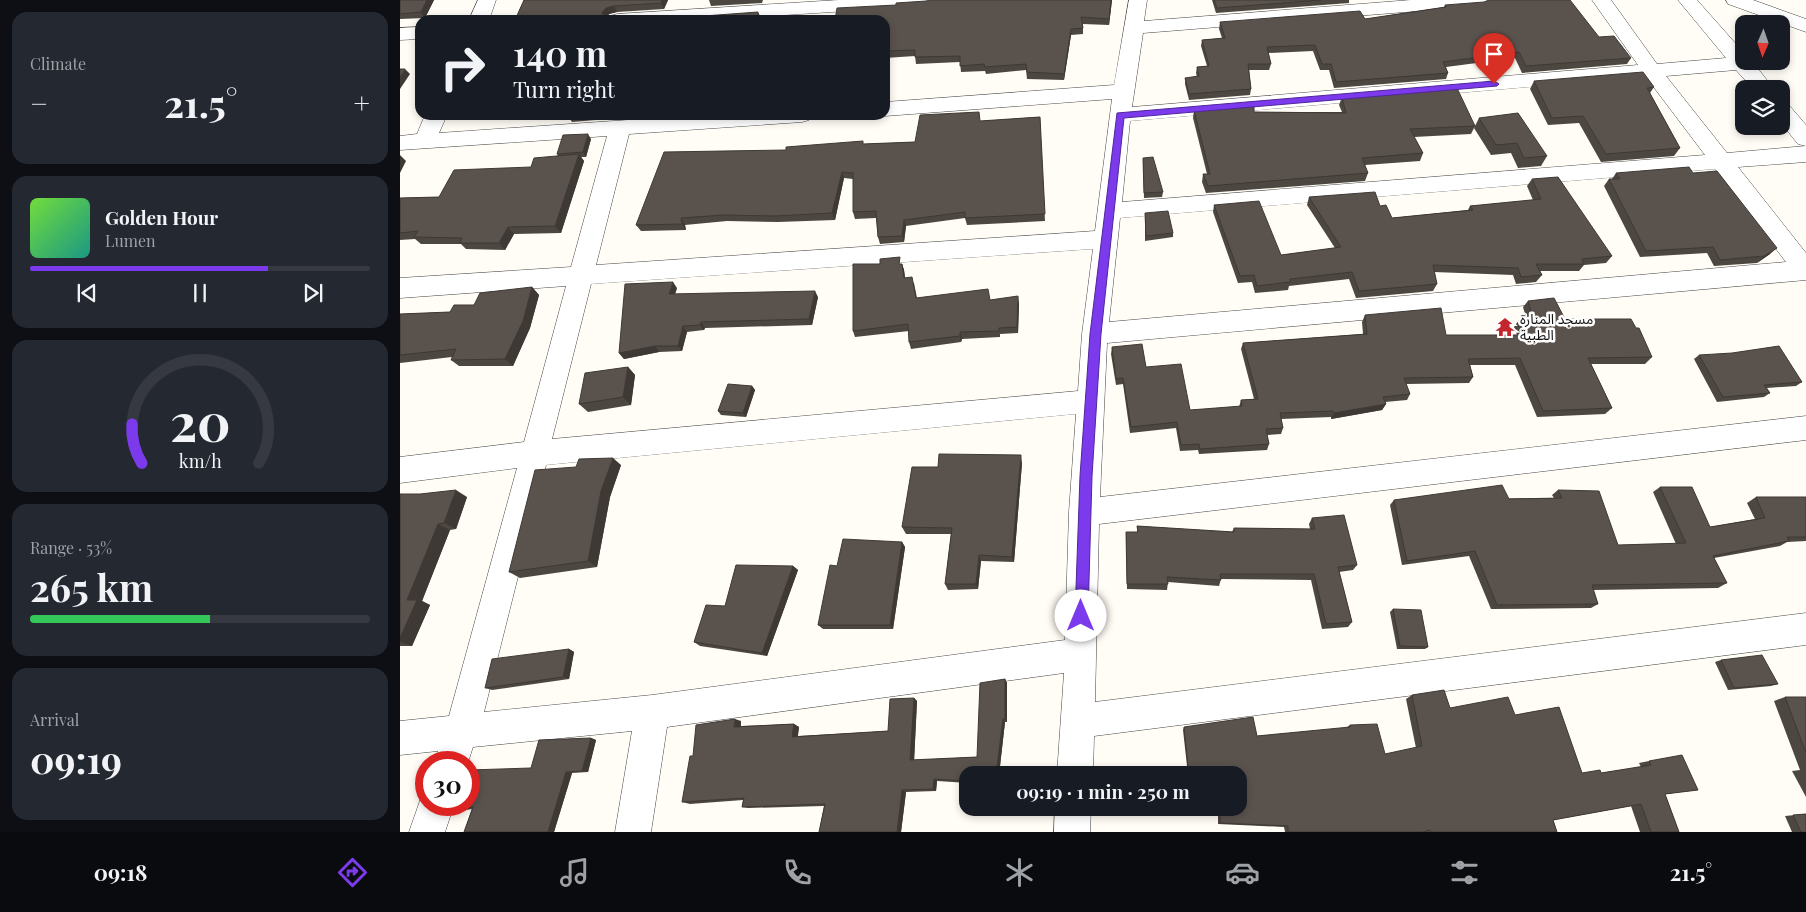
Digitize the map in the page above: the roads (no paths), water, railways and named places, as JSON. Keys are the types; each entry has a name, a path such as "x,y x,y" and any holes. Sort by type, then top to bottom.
{"street":[{"path":"481,15 488,0"},
{"path":"694,15 926,0"},
{"path":"1075,766 1081,654 1084,512 1096,334 1105,239 1122,103 1138,0"},
{"path":"1133,28 1396,3 1481,0"},
{"path":"1601,0 1652,71 1806,270"},
{"path":"1687,0 1735,54"},
{"path":"1735,0 1806,26"},
{"path":"400,34 415,33"},
{"path":"890,109 1122,103 1652,71 1735,64"},
{"path":"1749,70 1757,80"},
{"path":"424,142 434,120"},
{"path":"400,143 732,120"},
{"path":"1790,120 1806,139"},
{"path":"455,751 462,731 536,453 620,128"},
{"path":"1109,211 1806,154"},
{"path":"400,288 1105,239"},
{"path":"1096,334 1806,270"},
{"path":"400,470 536,453 1092,400"},
{"path":"1084,512 1806,428"},
{"path":"1077,720 1806,629"},
{"path":"400,738 652,712 1081,654"},
{"path":"633,832 652,712"},
{"path":"427,832 432,816"},
{"path":"1072,832 1073,816"}],"place":[{"name":"مسجد المنارة الطبية","path":"1505,327"}]}
